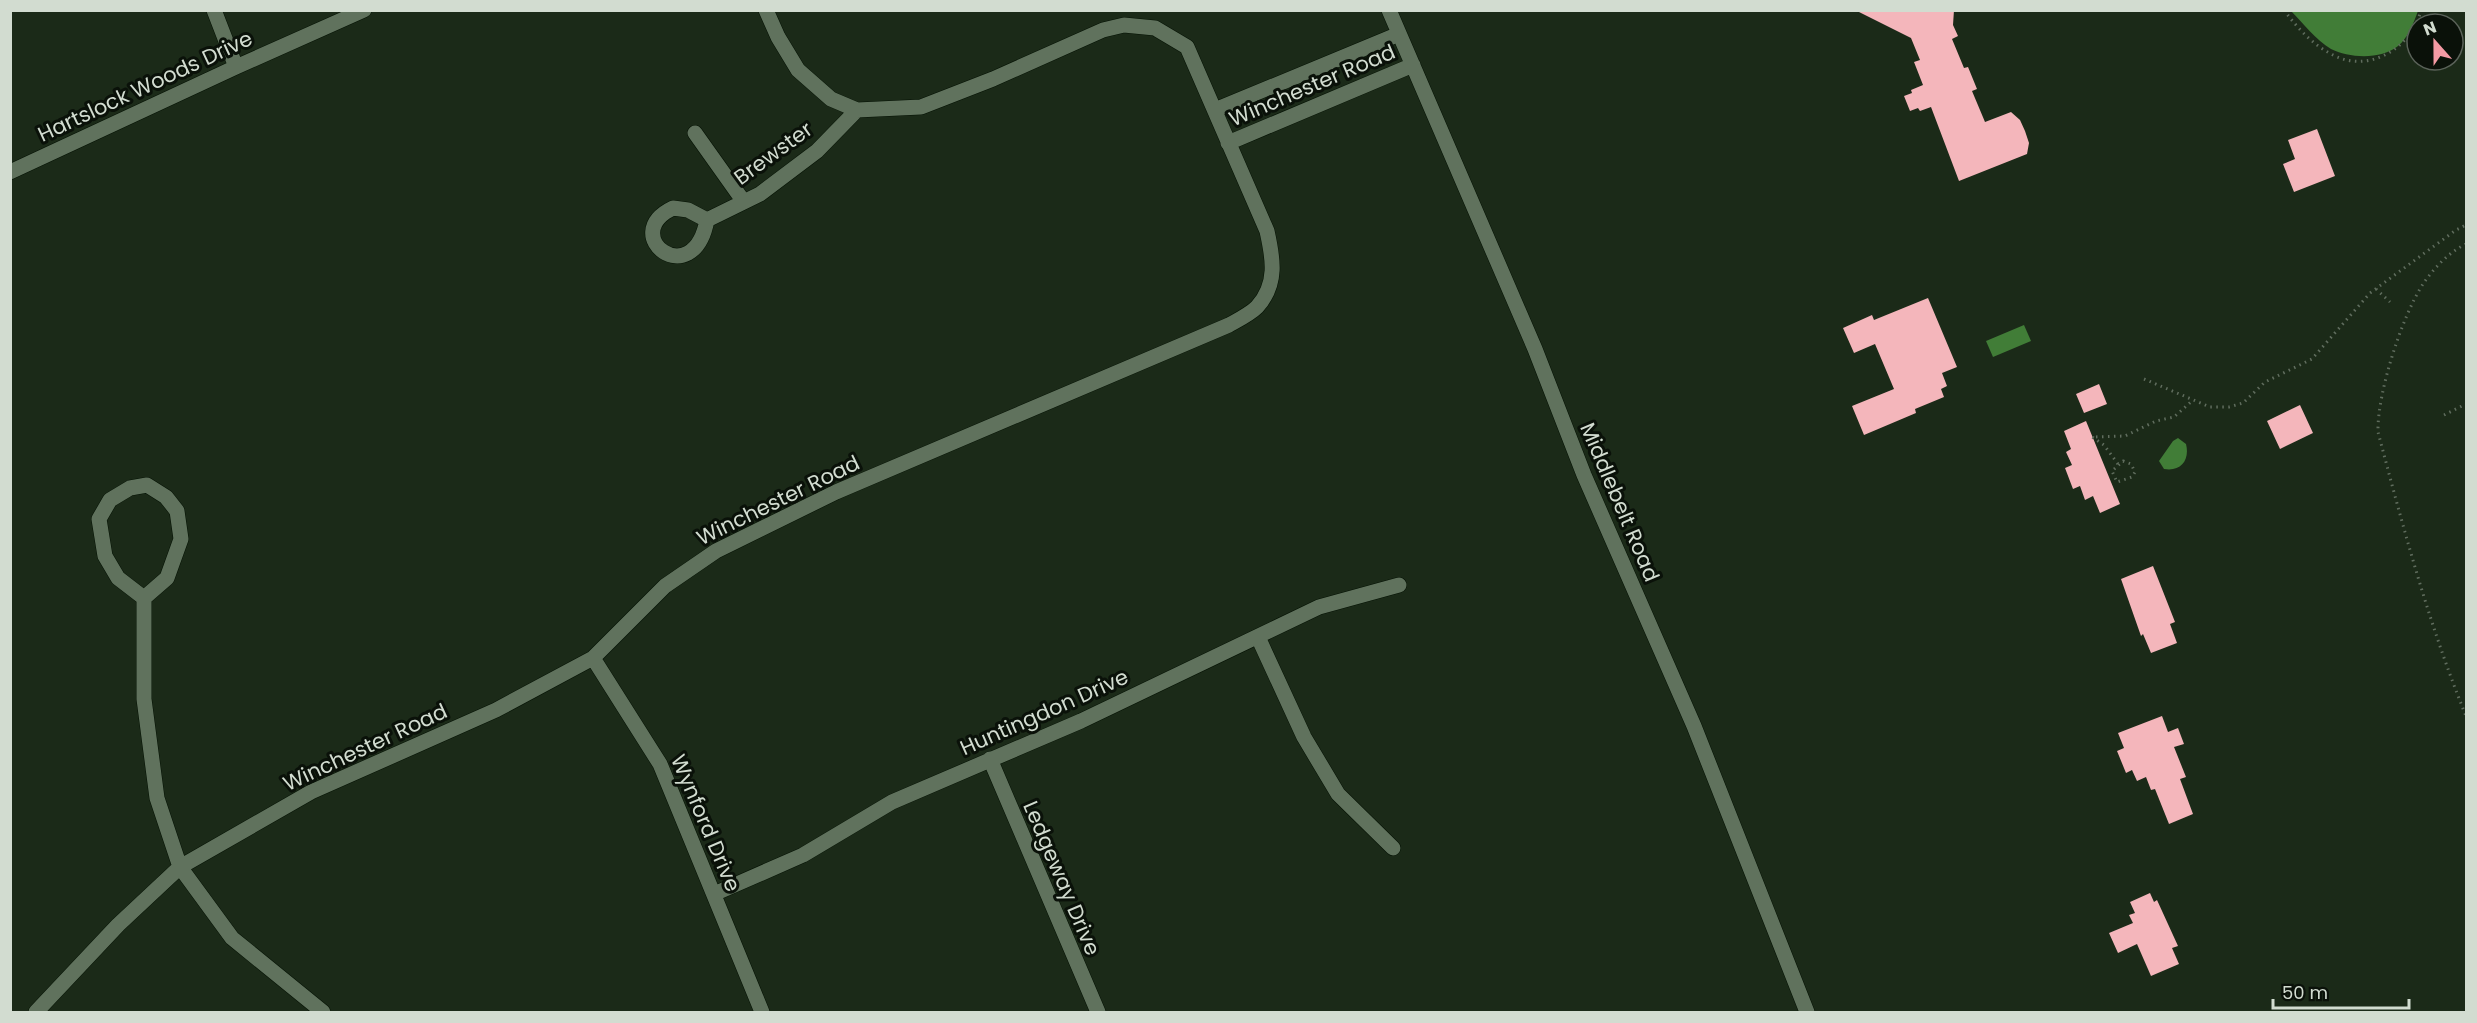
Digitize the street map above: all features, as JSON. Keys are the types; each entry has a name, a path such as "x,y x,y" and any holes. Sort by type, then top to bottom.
{"street":[{"path":"214,10 236,67"},
{"name":"Hartslock Woods Drive","path":"10,172 364,10"},
{"path":"766,10 778,37 798,70 831,99 857,110"},
{"name":"Middlebelt Road","path":"1389,10 1535,349 1584,475 1694,726 1807,1012"},
{"name":"Winchester Road","path":"36,1012 118,925 180,867 311,792 496,710 593,658 665,586 716,551 836,492 1229,325 1257,308 1271,284 1273,262 1267,231 1187,47 1155,28 1124,25 1102,30 993,80 921,107 857,110"},
{"name":"Winchester Road","path":"1215,110 1400,34"},
{"name":"Winchester Road","path":"1228,143 1413,65"},
{"name":"Brewster","path":"707,220 760,194 817,151 857,110"},
{"path":"695,133 744,202"},
{"path":"144,598 118,578 105,555 99,519 110,500 130,488 147,485 166,497 177,511 181,539 167,578 144,598 144,699 157,798 180,867 232,938 323,1012"},
{"name":"Huntingdon Drive","path":"714,894 803,855 892,802 1081,721 1319,607 1399,585"},
{"path":"1258,636 1304,737 1338,794 1393,848"},
{"name":"Wynford Drive","path":"593,658 660,764 762,1012"},
{"name":"Ledgeway Drive","path":"990,759 1098,1012"}],"path":[{"path":"2284,10 2299,30 2315,44 2337,57 2355,61 2374,59 2402,45 2411,34 2421,10"},
{"path":"2144,379 2210,407 2229,407 2243,403 2265,382 2312,359 2376,289 2466,225"},
{"path":"2466,244 2456,249 2441,263 2423,285 2391,356 2377,412 2378,432 2413,557 2448,669 2466,716"},
{"path":"2376,289 2390,302"},
{"path":"2118,464 2104,445 2092,437 2126,436 2156,422 2174,417 2192,401"},
{"path":"2444,415 2466,404"},
{"path":"2128,462 2133,465 2135,472 2132,477 2118,483 2112,471 2118,464 2128,462"}],"shaded area":[{"path":"2291,11 2418,11 2405,12 2405,38 2391,51 2383,54 2356,56 2338,52 2315,36"},
{"path":"2024,325 2031,341 1993,357 1986,341"},
{"path":"2178,438 2186,444 2185,460 2175,469 2164,469 2159,461 2173,441"}],"building":[{"path":"1855,10 1954,10 1953,25 1958,36 1952,39 1964,68 1968,67 1977,89 1972,91 1985,122 2011,112 2020,120 2025,131 2029,143 2027,154 1959,181 1931,107 1920,111 1918,108 1910,111 1904,96 1923,85 1914,62 1920,60 1911,38"},
{"path":"2317,129 2335,176 2294,192 2283,164 2295,159 2288,140"},
{"path":"1928,298 1957,367 1942,373 1947,386 1941,389 1944,397 1915,409 1916,413 1864,435 1852,406 1894,389 1875,344 1854,353 1843,328 1872,315 1874,320"},
{"path":"2099,384 2107,404 2084,413 2076,394"},
{"path":"2300,405 2313,433 2280,449 2267,421"},
{"path":"2086,421 2120,504 2100,513 2093,496 2085,500 2080,486 2073,489 2065,468 2072,465 2066,452 2071,449 2064,431"},
{"path":"2153,566 2175,622 2170,624 2177,643 2151,653 2143,634 2141,636 2121,579"},
{"path":"2162,716 2168,732 2178,728 2184,744 2174,747 2186,777 2180,779 2193,814 2169,824 2155,789 2151,790 2146,777 2137,781 2132,770 2126,773 2117,751 2124,748 2118,733"},
{"path":"2150,893 2154,902 2157,900 2178,946 2172,948 2179,964 2151,976 2137,944 2118,953 2109,933 2133,923 2129,915 2135,913 2130,902"}]}
